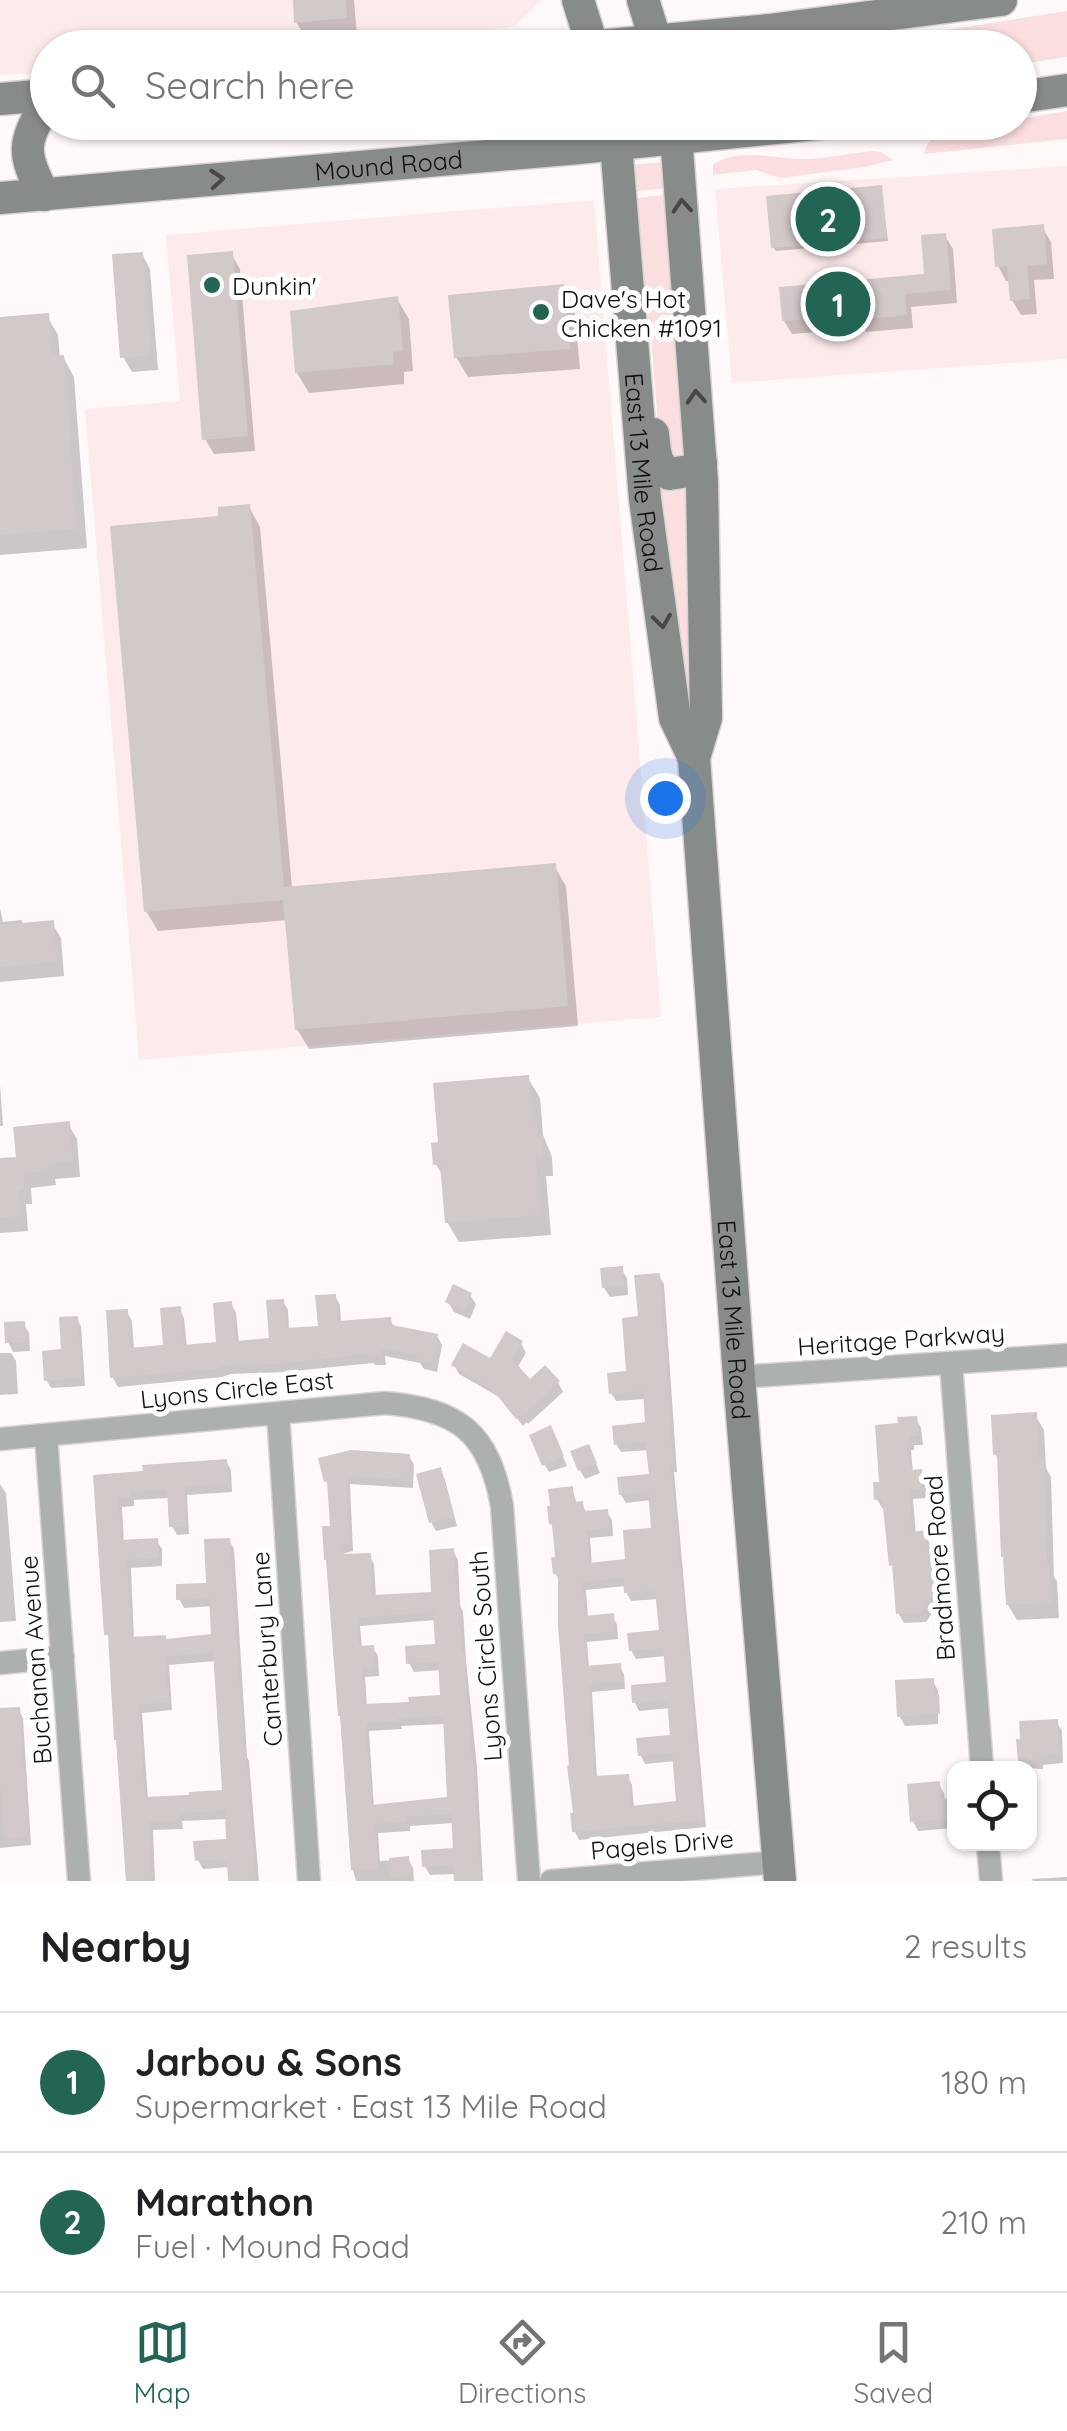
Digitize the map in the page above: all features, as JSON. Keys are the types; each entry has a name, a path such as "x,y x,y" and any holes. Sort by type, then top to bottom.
{"main road":[{"path":"578,0 584,30"},
{"path":"643,0 653,30"},
{"path":"778,30 1001,0"},
{"path":"1037,94 1067,90"},
{"path":"0,99 30,98"},
{"path":"30,135 28,164 44,194"},
{"name":"Mound Road","path":"0,198 549,140"},
{"name":"East 13 Mile Road","path":"615,140 645,499 675,718 694,758"},
{"name":"East 13 Mile Road","path":"677,140 701,463 706,718 694,758 738,1377 779,1871"},
{"path":"632,350 646,359 655,458 661,469 680,474 701,463"}],"street":[{"name":"Heritage Parkway","path":"738,1377 1067,1355"},
{"name":"Bradmore Road","path":"951,1364 981,1761"},
{"name":"Lyons Circle East","path":"0,1439 385,1403 432,1410 473,1434"},
{"name":"Canterbury Lane","path":"278,1413 309,1881"},
{"name":"Lyons Circle South","path":"473,1434 486,1452 502,1506 530,1881"},
{"name":"Buchanan Avenue","path":"46,1436 63,1657 72,1880"},
{"path":"0,1663 63,1657"},
{"path":"989,1851 991,1881"},
{"name":"Pagels Drive","path":"551,1881 779,1871"}],"shaded area":[{"path":"0,0 542,0 514,27 483,30 30,30 30,73 0,75"},
{"path":"1067,11 1067,57 1037,61 1037,30 944,30"},
{"path":"1067,111 1067,139 924,154 931,140 1037,140 1037,116"},
{"path":"872,151 893,160 781,178 756,170 713,175 713,165 734,156 808,159"},
{"path":"663,162 669,188 630,192 630,165"},
{"path":"1067,166 1067,359 732,383 715,189"},
{"path":"670,194 689,451 677,462 660,449 651,337 630,199"},
{"path":"594,200 661,1017 139,1060 85,409 180,401 166,235"},
{"path":"654,485 687,486 691,718"}],"building":[{"path":"293,0 346,0 347,18 294,23"},
{"path":"882,185 887,238 771,248 766,196"},
{"path":"1044,224 1047,264 1027,266 1030,299 1010,301 1007,266 995,267 992,229"},
{"path":"946,233 951,290 905,294 907,315 782,321 779,287 924,274 921,235"},
{"path":"233,251 248,436 202,440 187,255"},
{"path":"143,252 151,355 120,358 112,254"},
{"path":"564,284 570,349 454,358 448,295"},
{"path":"398,296 403,351 393,352 394,364 295,373 290,311"},
{"path":"49,313 52,356 64,355 77,529 0,535 0,317"},
{"path":"250,504 284,887 556,863 568,1006 295,1030 283,900 144,912 110,526 218,516 218,507"},
{"path":"54,920 57,962 0,967 0,925"},
{"path":"529,1075 533,1121 537,1120 541,1134 543,1156 536,1157 541,1215 445,1223 440,1165 433,1165 431,1143 438,1142 433,1083"},
{"path":"70,1121 73,1162 48,1164 49,1171 24,1173 25,1189 19,1190 21,1216 0,1218 0,1158 16,1157 13,1127"},
{"path":"623,1266 624,1286 602,1288 600,1268"},
{"path":"660,1273 671,1464 703,1820 572,1832 558,1574 553,1574 551,1557 555,1557 548,1489 573,1486 574,1502 583,1501 584,1511 608,1509 610,1528 587,1530 589,1563 625,1559 623,1530 651,1528 648,1492 619,1495 617,1477 649,1474 645,1442 614,1445 612,1426 645,1422 643,1391 609,1394 607,1373 626,1371 622,1318 638,1316 634,1275","holes":["623,1578 624,1593 655,1591 659,1630 627,1633 629,1651 663,1648 666,1682 631,1685 632,1703 667,1700 670,1735 636,1738 638,1756 672,1753 676,1801 631,1806 629,1774 594,1776 589,1684 622,1681 621,1663 586,1666 584,1634 615,1632 614,1613 585,1616 583,1582"]},
{"path":"453,1284 472,1293 464,1311 445,1302"},
{"path":"336,1294 338,1321 391,1317 392,1325 438,1334 433,1363 416,1360 417,1355 381,1348 382,1356 226,1365 110,1378 106,1310 128,1309 130,1348 163,1345 160,1308 181,1306 184,1345 216,1342 213,1303 232,1301 236,1341 269,1338 266,1300 284,1299 286,1328 318,1326 315,1295"},
{"path":"78,1316 82,1378 44,1381 42,1351 61,1349 59,1317"},
{"path":"25,1321 26,1342 5,1343 4,1322"},
{"path":"506,1331 523,1341 512,1359 530,1379 545,1365 560,1381 516,1419 492,1389 451,1365 463,1343 490,1358"},
{"path":"1037,1412 1039,1459 1044,1459 1051,1603 1006,1605 991,1415"},
{"path":"917,1416 919,1436 910,1436 907,1441 910,1470 922,1469 923,1489 910,1490 912,1532 925,1530 934,1593 921,1613 896,1614 882,1499 874,1500 873,1482 879,1482 875,1425 898,1423 897,1417"},
{"path":"551,1425 564,1456 542,1466 529,1435"},
{"path":"589,1444 597,1463 578,1471 570,1451"},
{"path":"351,1450 410,1454 409,1480 347,1476 349,1543 340,1545 341,1554 371,1553 373,1595 431,1592 429,1550 454,1548 481,1881 454,1881 453,1865 422,1867 421,1850 453,1848 451,1814 375,1824 378,1869 351,1870 324,1560 322,1526 330,1526 327,1481 324,1482 318,1458","holes":["433,1612 435,1644 405,1646 406,1664 438,1662 440,1695 408,1697 409,1702 363,1704 362,1669 375,1668 374,1645 358,1646 357,1618","443,1716 447,1797 371,1805 366,1723"]},
{"path":"227,1459 228,1484 184,1486 186,1526 169,1527 167,1490 130,1492 131,1498 119,1499 121,1540 158,1538 159,1558 127,1560 131,1637 166,1635 166,1639 211,1634 209,1598 176,1600 176,1584 206,1583 204,1539 230,1538 256,1881 228,1881 227,1859 195,1861 193,1841 226,1839 225,1811 179,1813 179,1821 149,1822 152,1881 126,1881 93,1475 143,1471 142,1465","holes":["213,1652 222,1790 145,1797 139,1705 169,1702 165,1657"]},
{"path":"441,1467 454,1517 429,1523 416,1474"},
{"path":"934,1678 940,1714 897,1717 895,1680"},
{"path":"20,1707 28,1837 5,1839 0,1787 0,1708"},
{"path":"1058,1719 1059,1754 1018,1761 1019,1721"},
{"path":"940,1781 941,1799 947,1798 947,1819 910,1822 907,1784"},
{"path":"409,1856 411,1876 390,1878 389,1858"}],"place":[{"name":"Marathon","path":"828,219"},
{"name":"Dunkin'","path":"212,285"},
{"name":"Jarbou & Sons","path":"838,304"},
{"name":"Dave's Hot Chicken #1091","path":"541,312"}]}
